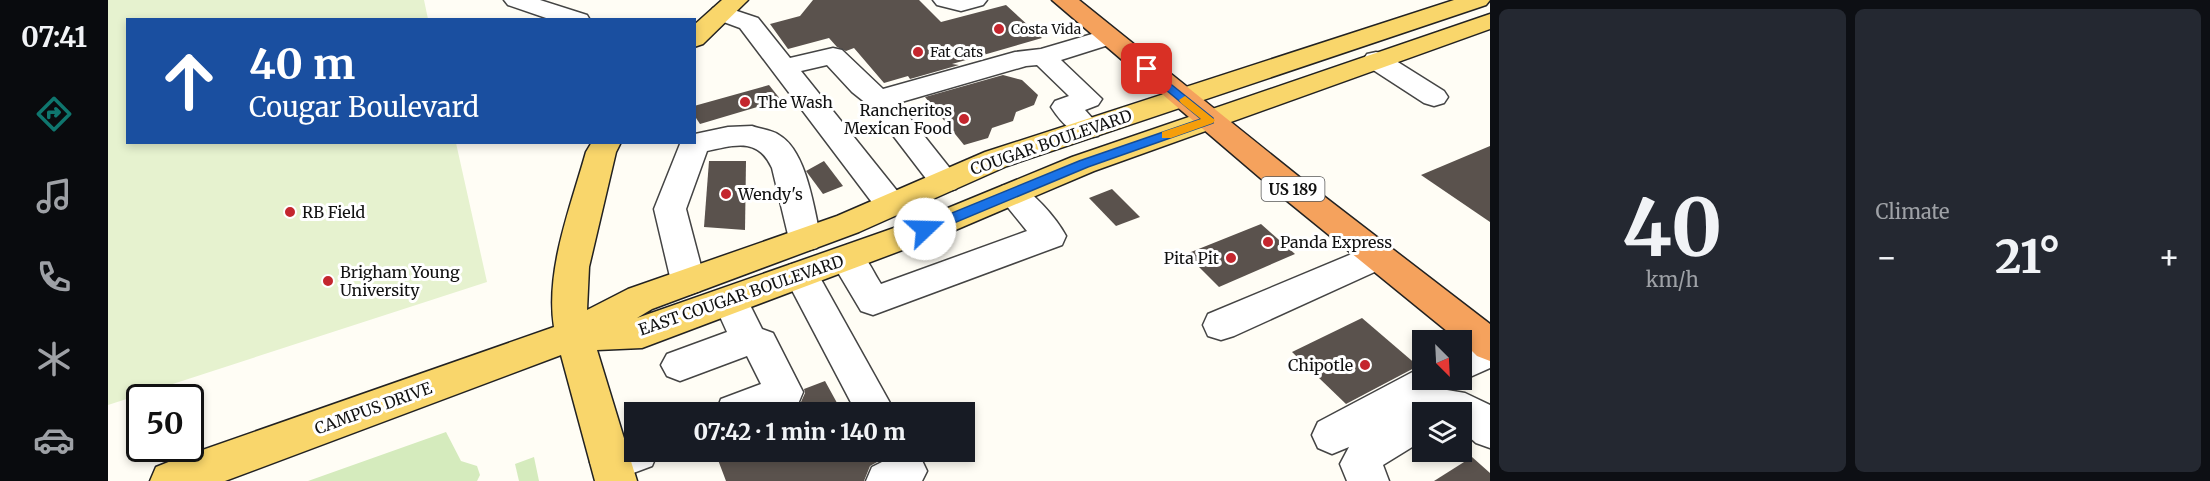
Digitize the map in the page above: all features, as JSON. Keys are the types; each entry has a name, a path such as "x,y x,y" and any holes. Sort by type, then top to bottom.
{"highway":[{"name":"US 189","path":"1064,0 1490,347"}],"main road":[{"name":"COUGAR BOULEVARD","path":"880,209 996,159 1332,47 1408,25 1478,0"},
{"path":"696,37 729,7"},
{"name":"COUGAR BOULEVARD","path":"1023,189 1083,164 1490,21"},
{"path":"604,147 572,267 569,308 574,335 622,465"},
{"name":"EAST COUGAR BOULEVARD","path":"574,335 642,333 847,259 1023,189"},
{"name":"EAST COUGAR BOULEVARD","path":"574,335 640,299 880,209"},
{"name":"CAMPUS DRIVE","path":"171,481 574,335"}],"street":[{"path":"516,0 573,18"},
{"path":"945,0 961,4 975,0"},
{"path":"729,7 749,23 785,68 880,209"},
{"path":"880,99 1024,58 1043,57 1109,37"},
{"path":"785,68 833,56 852,77 880,99 945,181"},
{"path":"1043,57 1088,99 1065,107 1088,129"},
{"path":"1376,60 1434,97"},
{"path":"698,138 744,135 761,138 777,146 788,163 805,239"},
{"path":"688,281 670,208 695,144"},
{"path":"847,259 873,301 1050,236 1023,189"},
{"path":"1221,325 1378,256"},
{"path":"801,275 871,402"},
{"path":"731,301 749,340"},
{"path":"680,365 749,340 760,344 784,392 760,402"},
{"path":"1472,358 1490,347"},
{"path":"1332,435 1415,390"},
{"path":"1360,475 1369,451 1412,426"},
{"path":"887,481 906,471 902,462"}],"green space":[{"name":"RB Field","path":"108,0 424,0 428,18 126,18 126,144 456,144 487,282 173,384 126,384 126,399 108,405"},
{"path":"446,432 461,461 477,466 480,475 477,481 308,481"},
{"path":"534,457 539,481 519,481 515,464"}],"building":[{"path":"813,0 919,0 941,22 1006,5 1042,38 952,64 959,65 910,79 908,76 884,83 854,48 846,51 837,47 829,38 788,49 770,24 800,16"},
{"path":"1003,75 1022,80 1038,95 1034,105 1016,112 1013,121 992,128 988,138 964,145 925,97"},
{"name":"The Wash","path":"769,85 781,100 700,124 696,118 696,105"},
{"path":"1490,146 1490,222 1421,175"},
{"name":"Wendy's","path":"709,161 746,161 745,230 704,227"},
{"path":"824,161 843,186 823,194 806,171"},
{"path":"1112,189 1140,217 1116,226 1089,198"},
{"path":"1261,224 1295,254 1219,287 1186,254"},
{"path":"1362,318 1412,361 1412,369 1346,404 1292,352"},
{"path":"825,381 837,402 801,402 805,393 804,389"},
{"path":"1472,457 1490,473 1490,481 1434,481 1464,462 1472,462"},
{"path":"719,462 877,462 870,466 864,481 726,481"}],"slow traffic":[{"path":"1166,135 1209,120 1185,100"}],"place":[{"name":"Costa Vida","path":"999,29"},
{"name":"Fat Cats","path":"918,52"},
{"name":"The Wash","path":"745,102"},
{"name":"Rancheritos Mexican Food","path":"964,119"},
{"name":"Wendy's","path":"726,194"},
{"name":"RB Field","path":"290,212"},
{"name":"Panda Express","path":"1268,242"},
{"name":"Pita Pit","path":"1231,258"},
{"name":"Brigham Young University","path":"328,281"},
{"name":"Chipotle","path":"1365,365"}],"route":[{"path":"925,229 1083,164 1209,120 1147,69"}]}
